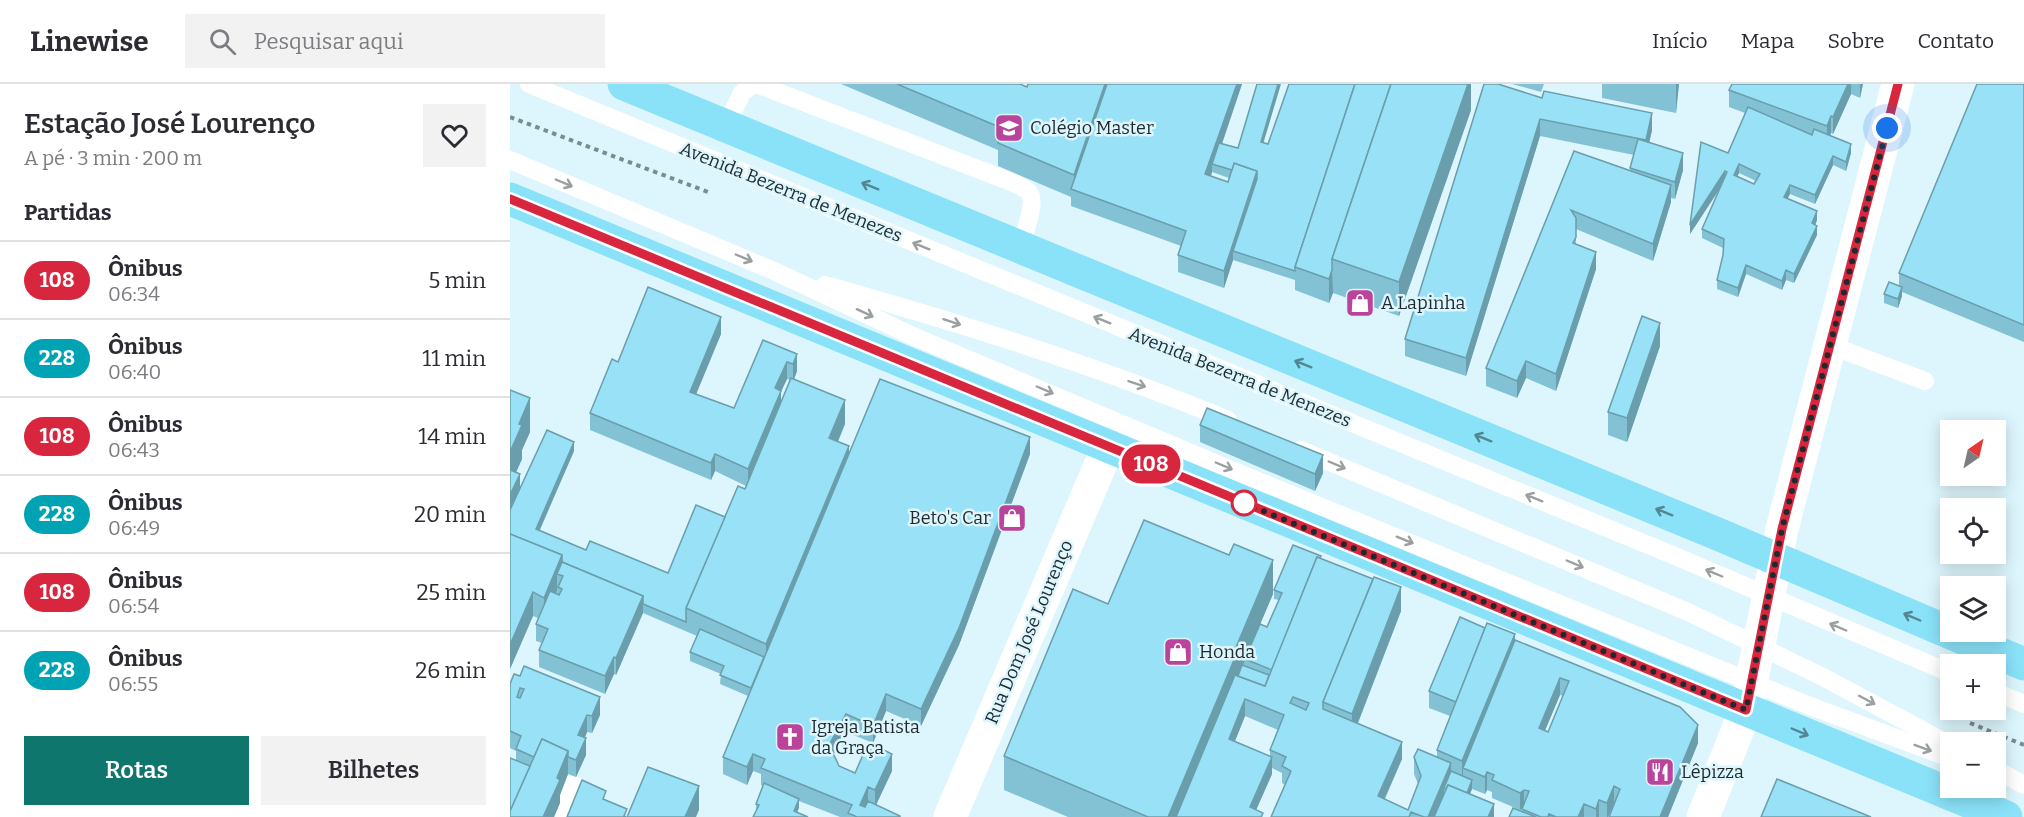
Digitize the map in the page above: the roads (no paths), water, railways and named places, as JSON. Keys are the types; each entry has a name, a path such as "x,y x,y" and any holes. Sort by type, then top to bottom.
{"main road":[{"name":"Avenida Bezerra de Menezes","path":"624,84 1776,559 2024,664"},
{"path":"510,199 1108,447 1748,695 2006,817"}],"street":[{"path":"1703,817 1748,695 1776,559 1898,84"},
{"name":"Rua Dom José Lourenço","path":"952,816 1108,447"}],"lane":[{"name":"Avenida Bezerra de Menezes","path":"529,84 1653,547 1940,669"},
{"path":"725,127 742,93 752,85 759,86 1014,183 1030,193 1032,201 1020,248"},
{"path":"510,160 774,271 925,341 1264,483 1748,695 1810,706 1940,754"},
{"path":"774,271 937,317 1157,390 1244,427"},
{"path":"1832,345 1925,381"},
{"path":"1288,445 1688,612 1823,677 1940,740"},
{"path":"2006,697 2024,704"},
{"path":"2006,775 2024,785"},
{"path":"2006,779 2024,785"}],"place":[{"name":"Colégio Master","path":"1009,128"},
{"name":"A Lapinha","path":"1360,303"},
{"name":"Beto's Car","path":"1012,518"},
{"name":"Honda","path":"1178,652"},
{"name":"Igreja Batista da Graça","path":"790,737"},
{"name":"Lêpizza","path":"1660,772"}]}
